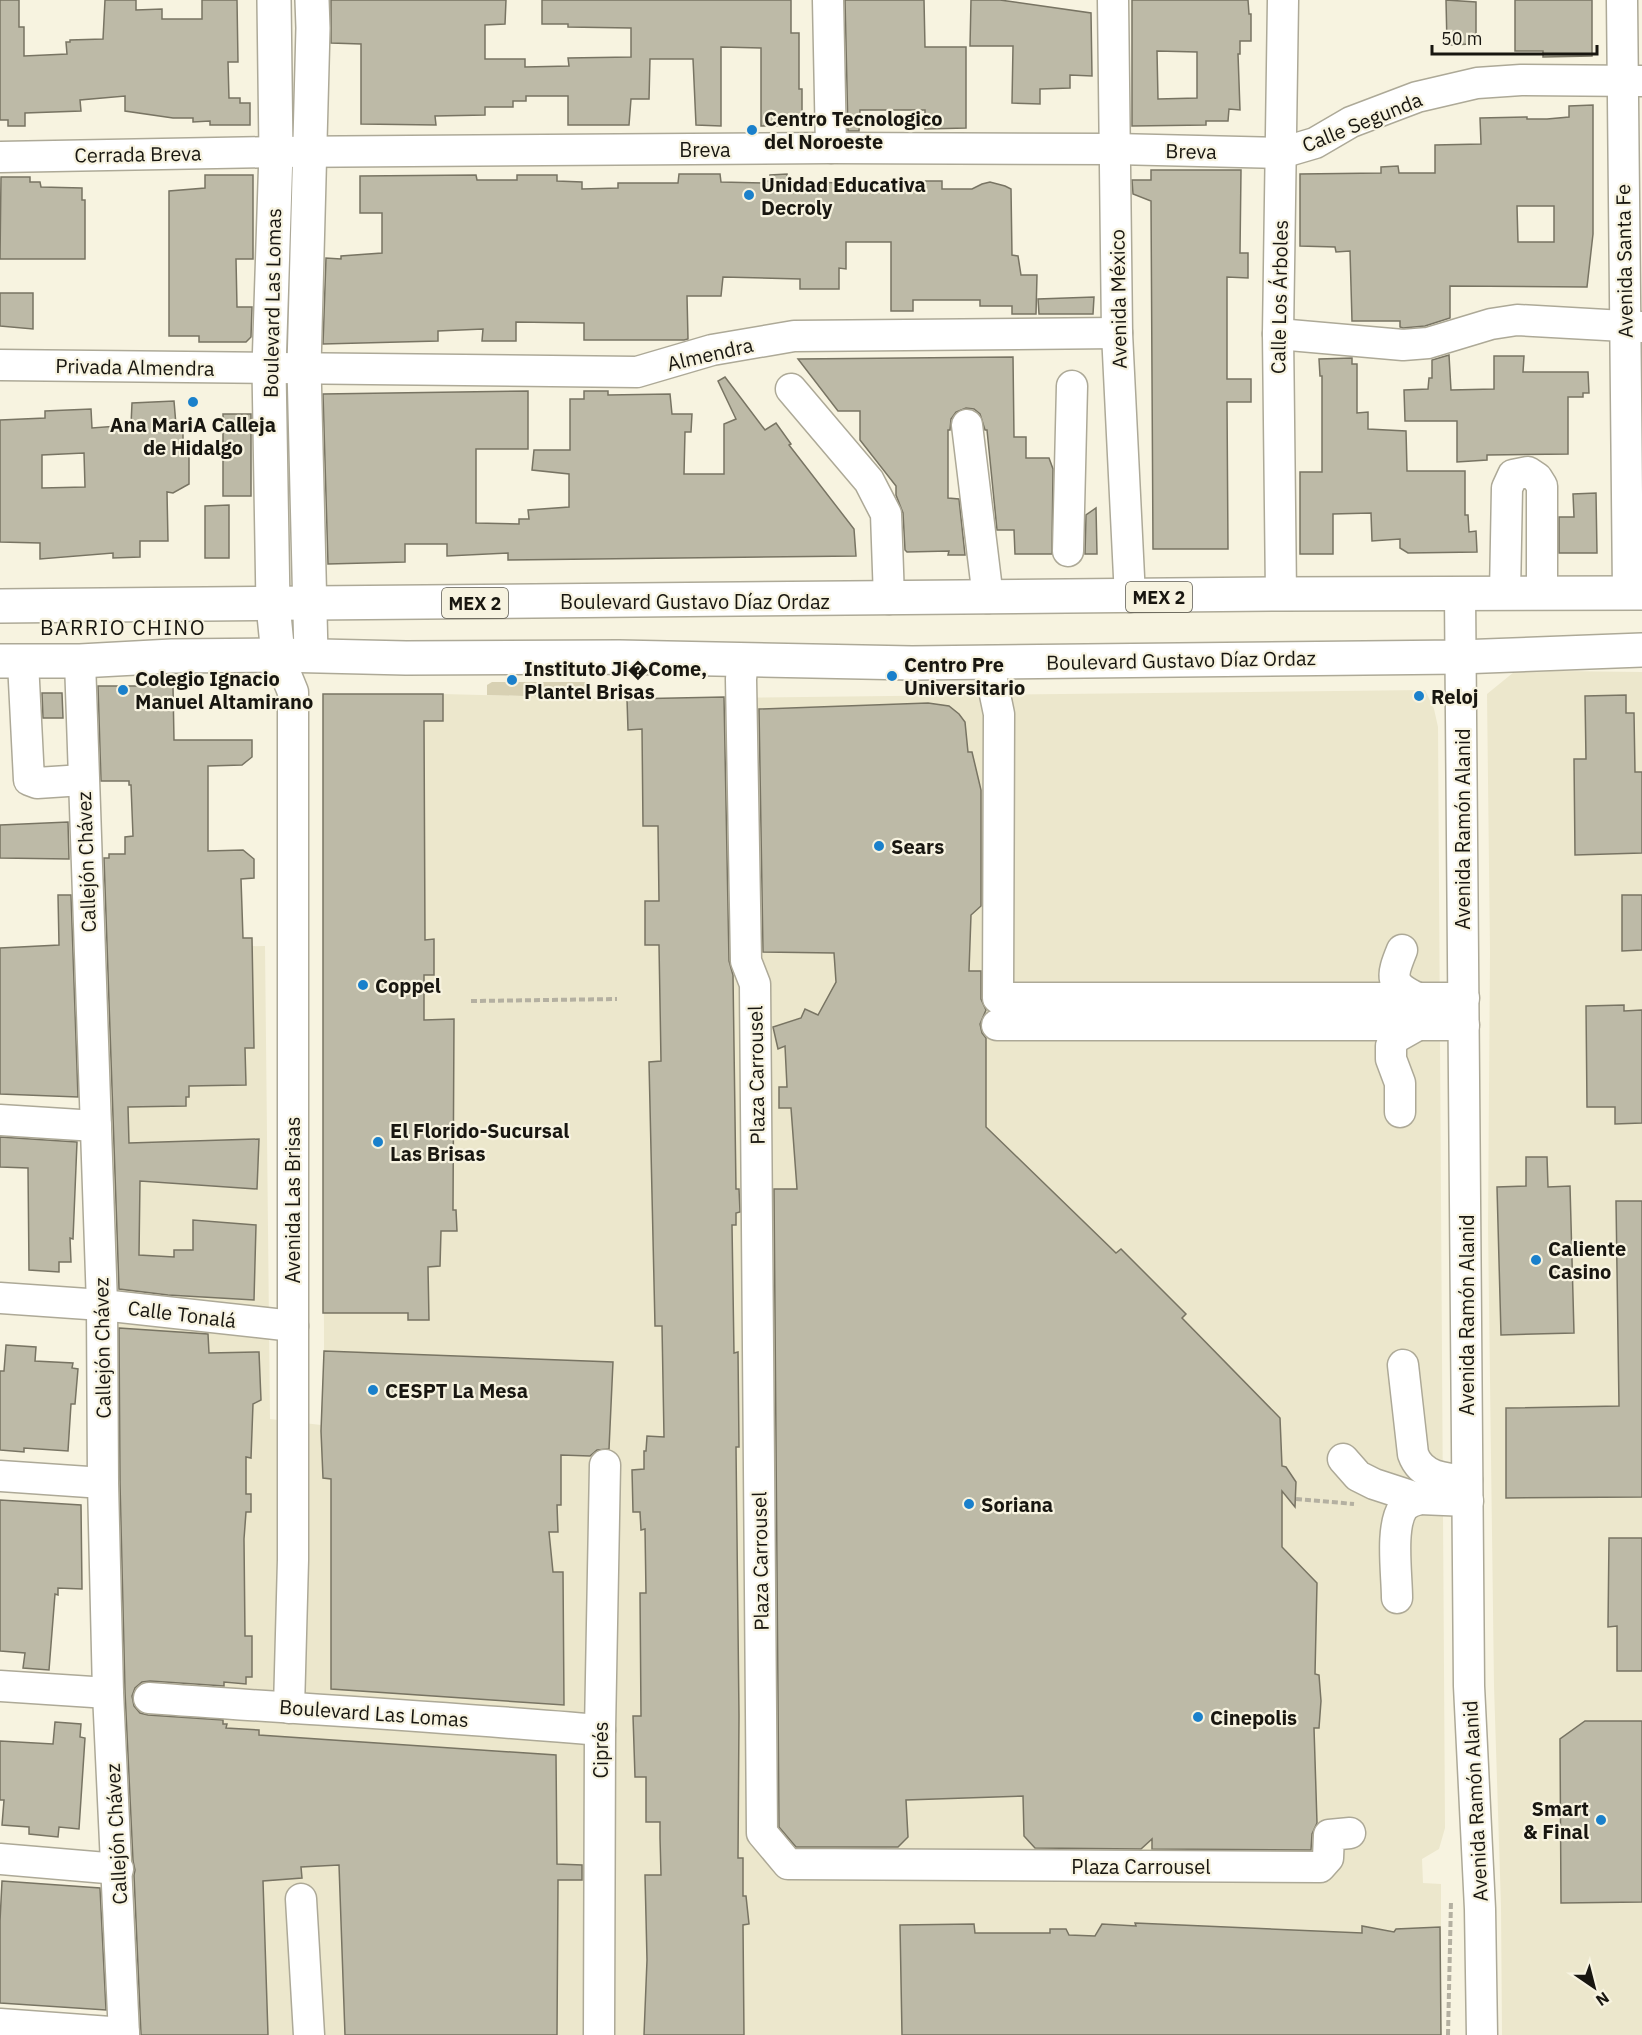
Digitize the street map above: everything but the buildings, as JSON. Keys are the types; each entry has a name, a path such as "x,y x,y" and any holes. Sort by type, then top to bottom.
{"main road":[{"name":"Boulevard Las Lomas","path":"274,0 276,152 269,368 273,605 278,655"},
{"name":"Boulevard Las Lomas","path":"311,655 304,367 312,0"},
{"name":"Boulevard Gustavo Díaz Ordaz","path":"0,606 1069,598 1281,594 1635,593"},
{"name":"Boulevard Gustavo Díaz Ordaz","path":"11,661 311,655 619,657 912,663 1459,657 1642,650"}],"street":[{"path":"828,0 831,148"},
{"name":"Avenida México","path":"1113,0 1117,333 1130,597"},
{"name":"Calle Los Árboles","path":"1281,594 1278,334 1283,0"},
{"name":"Avenida Santa Fe","path":"1622,0 1632,81 1635,593"},
{"name":"Calle Segunda","path":"1281,153 1315,143 1351,122 1418,97 1477,83 1521,80 1632,81"},
{"name":"Breva","path":"276,152 831,148 1115,149 1281,153"},
{"name":"Cerrada Breva","path":"0,157 276,152"},
{"path":"1278,334 1403,345 1428,343 1491,324 1517,320 1633,327"},
{"name":"Almendra","path":"269,368 637,372 711,350 794,336 1117,333"},
{"name":"Privada Almendra","path":"0,365 269,368"},
{"path":"1069,598 1072,386"},
{"path":"791,389 869,481 886,514 889,599"},
{"path":"967,425 988,598"},
{"path":"1505,594 1507,488 1513,475 1528,472 1537,478 1542,486 1542,594"},
{"name":"Avenida Ramón Alanid","path":"1460,594 1469,1686 1480,1909 1482,2035"},
{"name":"Avenida Las Brisas","path":"278,655 292,692 293,1560 289,1708"},
{"name":"Avenida Las Brisas","path":"292,692 311,655"},
{"path":"11,661 29,780 37,783 83,780"},
{"name":"Callejón Chávez","path":"80,661 102,1305 108,1693 124,2034"},
{"name":"Plaza Carrousel","path":"743,661 741,679 746,961 755,984 762,1833 788,1864 1320,1867 1328,1858 1329,1835 1350,1833"},
{"path":"988,662 999,714 998,1011 1464,1012"},
{"path":"1402,950 1393,971 1396,985 1418,1012"},
{"path":"1400,1112 1400,1083 1392,1059 1391,1046 1395,1038 1418,1012"},
{"path":"0,1120 96,1126"},
{"name":"Calle Tonalá","path":"0,1298 102,1305 293,1326"},
{"path":"1403,1365 1416,1464 1425,1471 1448,1479 1467,1490"},
{"path":"1343,1459 1358,1476 1420,1500"},
{"name":"Ciprés","path":"599,2035 600,1730 605,1465"},
{"path":"0,1476 103,1484"},
{"path":"1397,1598 1396,1526 1403,1509 1408,1502 1467,1490"},
{"path":"0,1686 108,1693"},
{"name":"Boulevard Las Lomas","path":"149,1698 422,1715 600,1730"},
{"path":"0,1859 118,1869"},
{"path":"301,1899 309,2035"},
{"path":"0,2024 124,2034"}],"path":[{"path":"471,1001 616,999"},
{"path":"1296,1498 1358,1505"},
{"path":"1448,2035 1451,1901"}],"shaded area":[{"path":"1514,672 1642,672 1642,2035 1502,2035 1501,1906 1494,1686 1488,1226 1490,952 1487,694"},
{"path":"492,682 585,682 589,688 589,698 487,695 487,685"},
{"path":"1425,690 1434,709 1438,727 1445,1828 1439,1849 1422,1859 1423,1883 1441,1884 1441,2035 134,2035 98,948 265,946 270,1419 321,1425 324,1351 323,694 443,694 627,699"}],"place":[{"name":"Centro Tecnologico del Noroeste","path":"752,130"},
{"name":"Unidad Educativa Decroly","path":"749,195"},
{"name":"Ana MariA Calleja de Hidalgo","path":"193,402"},
{"name":"Centro Pre Universitario","path":"892,676"},
{"name":"Instituto Ji�Come, Plantel Brisas","path":"512,680"},
{"name":"Colegio Ignacio Manuel Altamirano","path":"123,690"},
{"name":"Reloj","path":"1419,696"},
{"name":"Sears","path":"879,846"},
{"name":"Coppel","path":"363,985"},
{"name":"El Florido-Sucursal Las Brisas","path":"378,1142"},
{"name":"Caliente Casino","path":"1536,1260"},
{"name":"CESPT La Mesa","path":"373,1390"},
{"name":"Soriana","path":"969,1504"},
{"name":"Cinepolis","path":"1198,1717"},
{"name":"Smart & Final","path":"1601,1820"}],"district":[{"name":"BARRIO CHINO","path":"123,627"}]}
